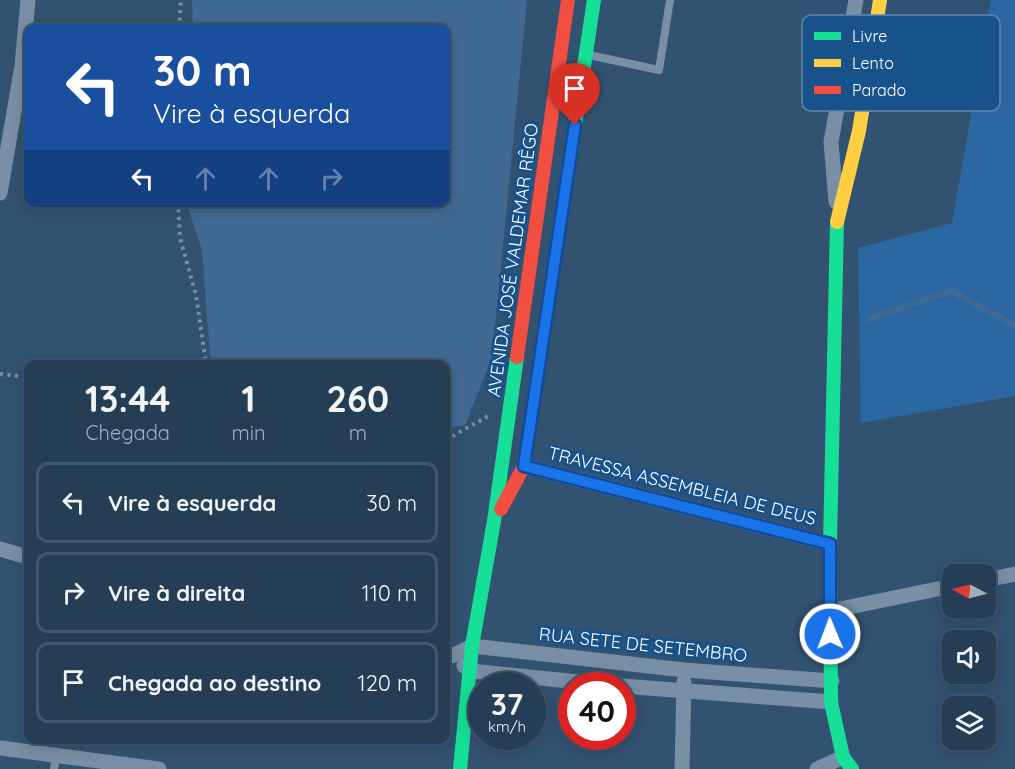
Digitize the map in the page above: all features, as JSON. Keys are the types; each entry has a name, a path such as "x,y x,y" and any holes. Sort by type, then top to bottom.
{"street":[{"path":"26,24 28,0"},
{"name":"AVENIDA JOSÉ VALDEMAR RÊGO","path":"460,769 472,646 494,521 568,0"},
{"path":"494,521 524,466 594,0"},
{"path":"854,6 878,8"},
{"path":"0,193 24,44"},
{"path":"560,52 586,54"},
{"path":"818,769 848,763 831,702 830,544 837,217 831,142 836,111"},
{"path":"837,217 860,131 863,111"},
{"name":"TRAVESSA ASSEMBLEIA DE DEUS","path":"524,466 830,544"},
{"path":"0,549 24,555"},
{"path":"996,578 1015,574"},
{"path":"830,611 942,588"},
{"path":"450,655 472,646"},
{"name":"RUA SETE DE SETEMBRO","path":"472,646 684,670 831,681"},
{"path":"450,656 471,671 558,680"},
{"path":"682,769 684,670"},
{"path":"636,687 831,702"},
{"path":"0,748 55,762 159,769"}],"lane":[{"path":"586,54 659,70 670,0"}],"path":[{"path":"179,24 181,0"},
{"path":"178,207 180,238 196,295 205,360"},
{"path":"0,374 24,376"}],"shaded area":[{"path":"192,0 527,0 492,358 465,425 450,427 450,360 212,360 202,250 188,208 450,207 450,24 193,24"},
{"path":"991,0 1015,0 1015,396 861,423 858,248 952,223 972,111 1000,111 1000,15 988,15"}],"waterway":[{"path":"870,319 951,291 1015,325"}],"traffic: fast":[{"path":"552,277 594,0"},
{"path":"837,222 830,544 831,702 843,757 852,769"},
{"path":"460,769 472,646 494,521 517,357"}],"traffic: slow":[{"path":"878,15 880,0"},
{"path":"837,222 862,111"}],"traffic: jam":[{"path":"517,357 568,0"},
{"path":"501,509 524,466 552,277"}],"route":[{"path":"575,125 524,466 830,544 830,634"}]}
